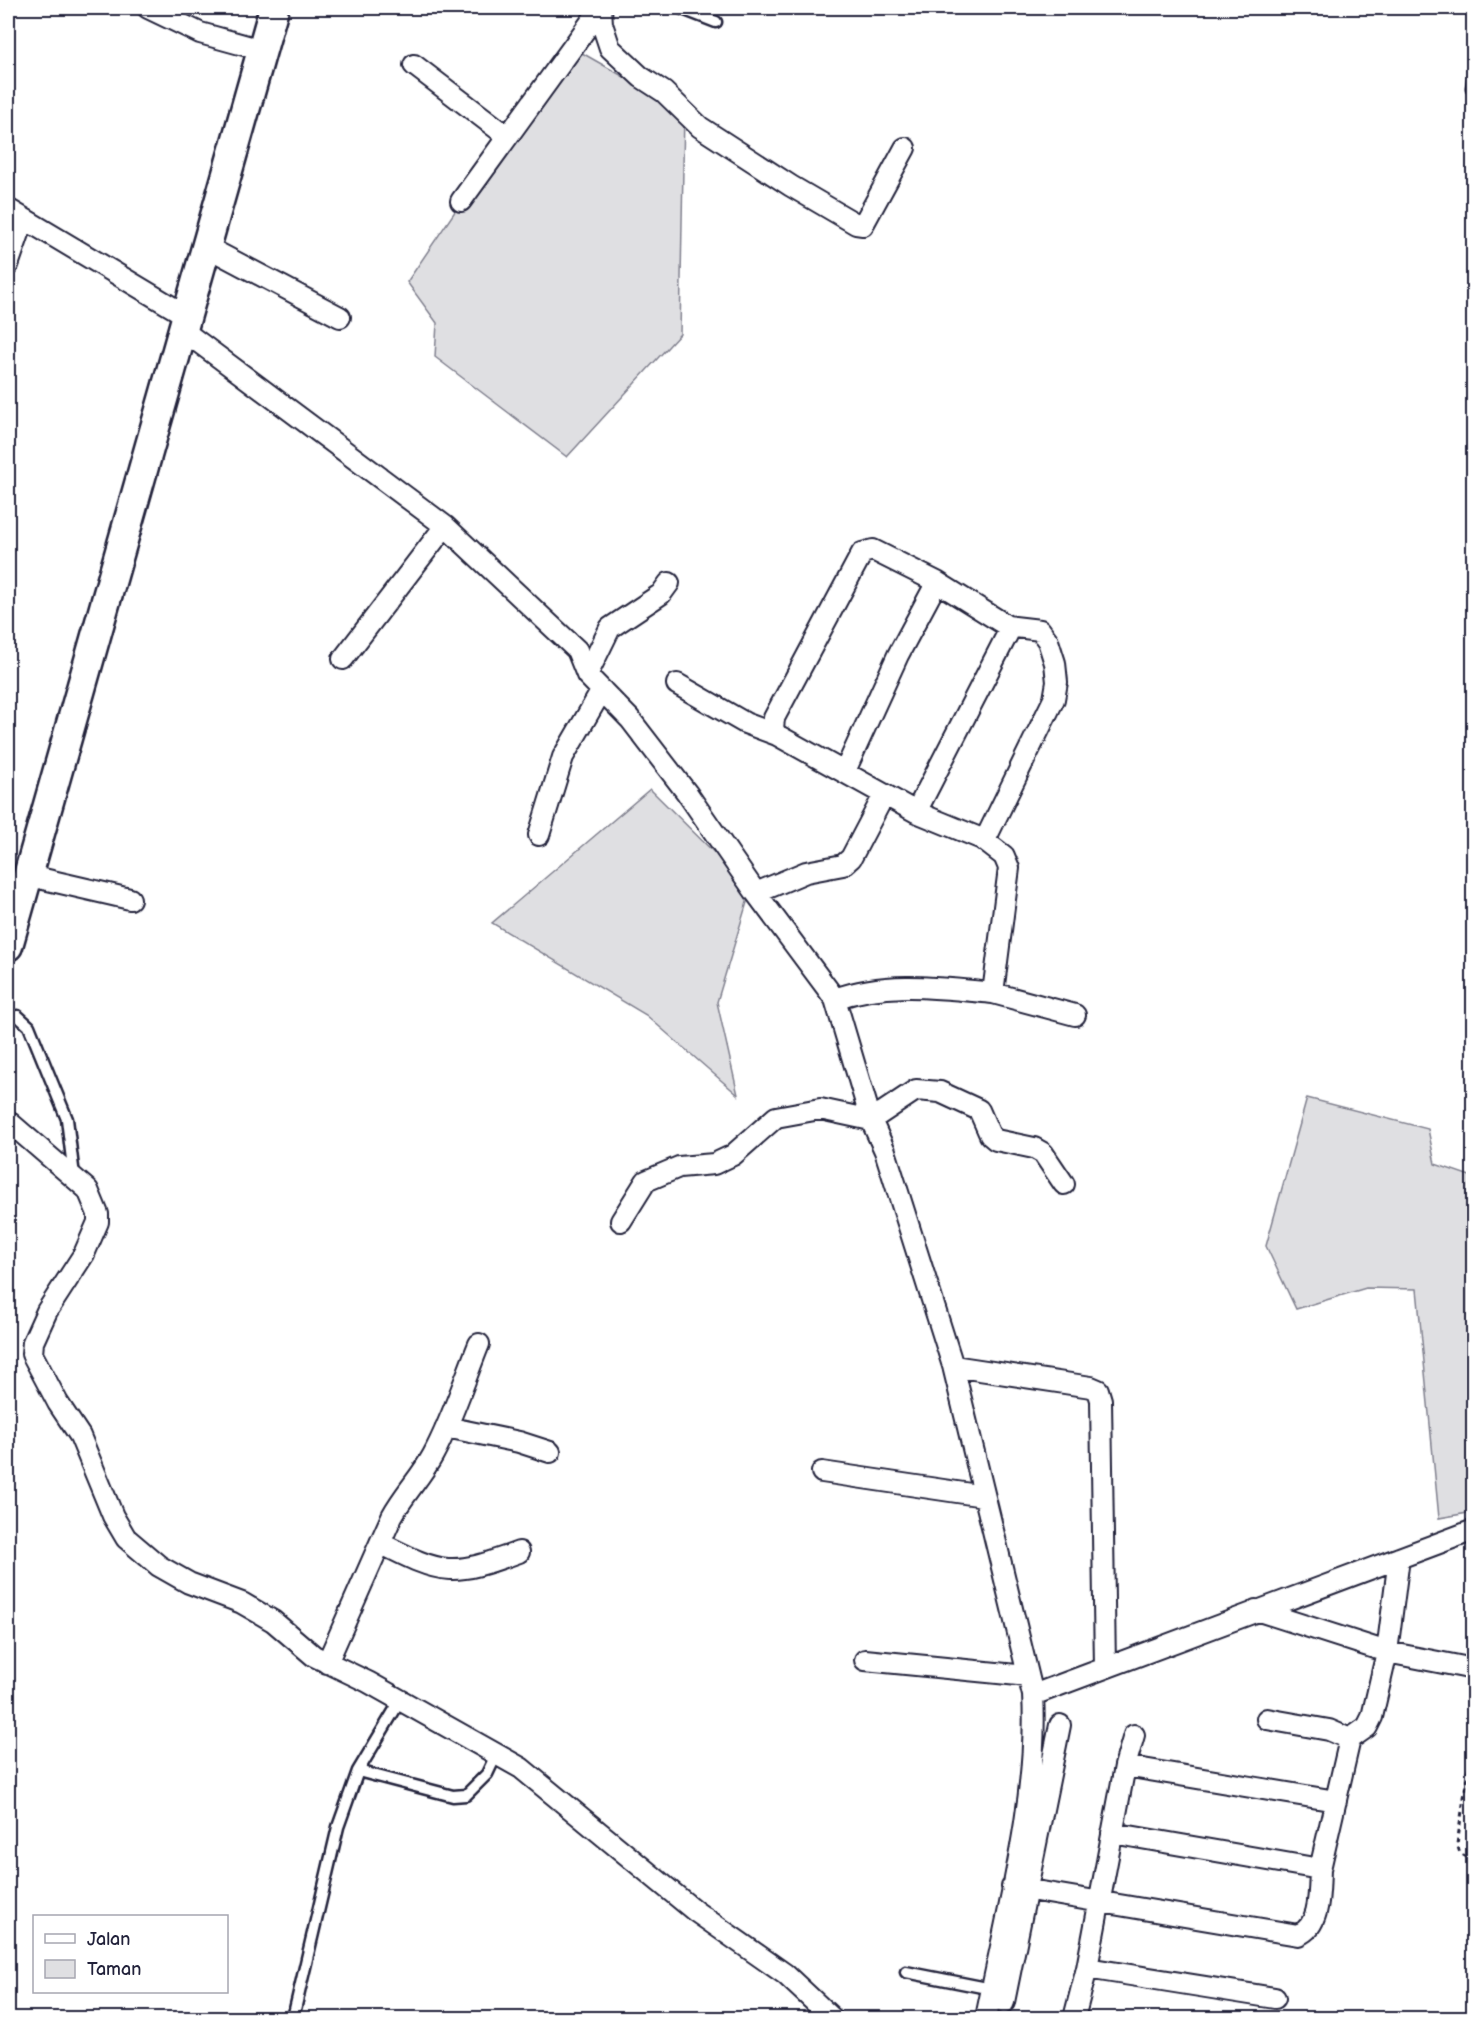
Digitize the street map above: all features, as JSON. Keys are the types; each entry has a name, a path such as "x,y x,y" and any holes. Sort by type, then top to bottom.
{"main road":[{"path":"8,946 274,8"}],"street":[{"path":"148,8 200,33 262,50"},
{"path":"461,201 601,8"},
{"path":"601,8 602,24 610,48 641,77 664,92 700,127 790,186 856,224 863,225 905,148"},
{"path":"414,65 507,136"},
{"path":"8,266 16,214 184,322 445,526 577,651 587,675 630,719 687,793 756,893 835,999 871,1120 885,1151 953,1366 1030,1686 1034,1746 1020,1889"},
{"path":"207,247 340,317"},
{"path":"343,659 445,526"},
{"path":"777,735 773,729 774,718 862,553 873,550 937,582 1006,626 1040,630 1048,641 1057,682 1054,699 987,836 982,839"},
{"path":"845,771 898,655 937,582"},
{"path":"587,675 610,627 661,594 669,583"},
{"path":"916,812 1008,633 1006,626"},
{"path":"677,684 745,723 777,735 845,771 916,812 982,839 1004,856 1009,868 993,993"},
{"path":"539,835 563,757 602,690"},
{"path":"756,893 806,872 843,865 851,858 884,795"},
{"path":"27,875 130,899"},
{"path":"835,999 858,990 919,986 993,993 1075,1016"},
{"path":"621,1221 646,1181 679,1167 714,1164 733,1155 776,1117 820,1109 871,1120 916,1090 940,1092 979,1110 990,1135 996,1140 1034,1148 1044,1153 1064,1184"},
{"path":"8,1121 88,1190 98,1214 98,1222 84,1254 47,1311 33,1342 32,1354 84,1444 114,1516 126,1538 159,1566 189,1583 242,1603 273,1621 301,1646 327,1662 497,1753 547,1789 695,1911 785,1974 832,2019"},
{"path":"327,1662 400,1500 420,1476 446,1427 479,1344"},
{"path":"953,1366 1091,1387 1098,1390 1101,1400 1105,1668"},
{"path":"446,1427 519,1442 550,1452"},
{"path":"822,1472 984,1496"},
{"path":"865,1660 1030,1686 1105,1668 1473,1530"},
{"path":"380,1543 422,1564 447,1571 488,1564 519,1552"},
{"path":"1020,1889 1298,1935 1310,1928 1314,1918 1320,1869 1350,1739 1367,1727 1372,1718 1387,1652 1399,1558"},
{"path":"1256,1610 1387,1652 1473,1669"},
{"path":"1267,1719 1329,1730 1350,1739"},
{"path":"986,2019 998,1996 1020,1889 1060,1725"},
{"path":"1074,2019 1125,1766 1134,1735"},
{"path":"1125,1766 1336,1801"},
{"path":"1112,1833 1320,1869"},
{"path":"1086,1968 1275,1998"}],"lane":[{"path":"680,8 716,22"},
{"path":"1472,88 1473,74"},
{"path":"8,1017 18,1016 29,1026 67,1119 74,1176"},
{"path":"293,2019 338,1827 358,1771 400,1701"},
{"path":"358,1771 453,1796 466,1795 486,1774 497,1753"},
{"path":"906,1972 998,1996"}],"path":[{"path":"1473,1732 1457,1844 1460,1852 1473,1861"}],"green space":[{"path":"568,45 684,111 680,334 567,457 435,357 437,323 407,282"},
{"path":"650,789 751,889 717,1002 738,1095 646,1015 492,923"},
{"path":"1307,1098 1428,1129 1435,1164 1473,1177 1473,1512 1439,1518 1417,1289 1366,1288 1296,1309 1266,1246"}]}
